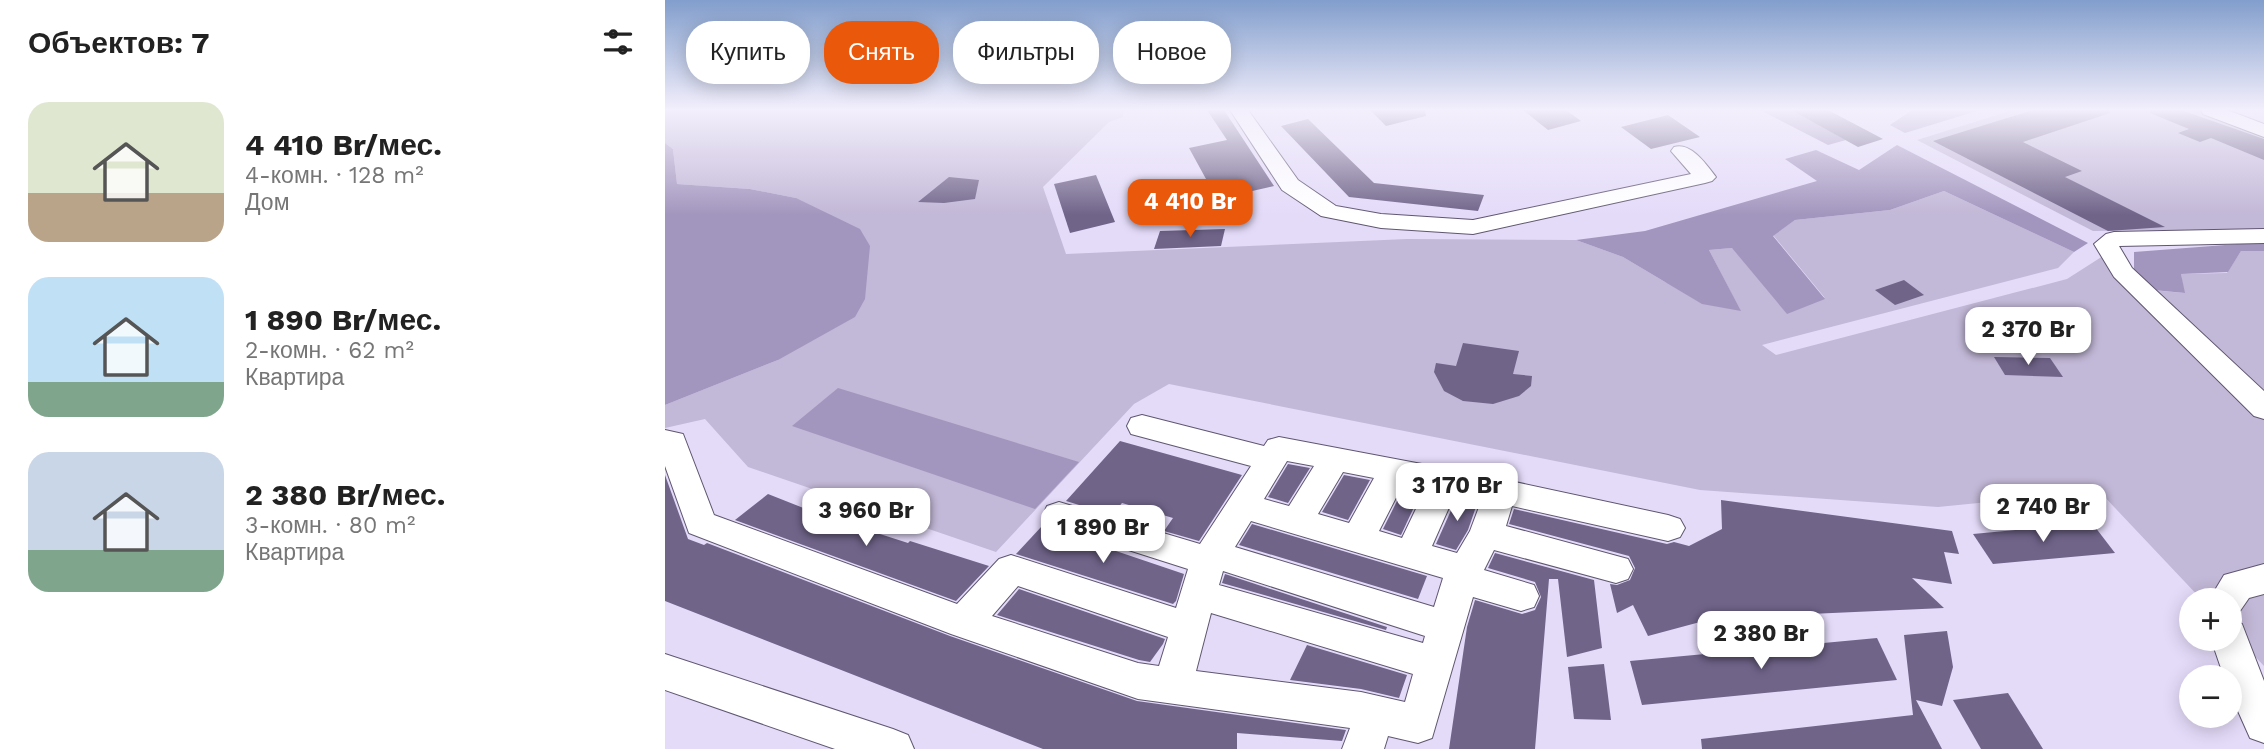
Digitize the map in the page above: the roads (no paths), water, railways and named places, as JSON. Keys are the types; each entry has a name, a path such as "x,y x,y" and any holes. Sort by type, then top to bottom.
{"street":[{"path":"1263,145 1290,185 1329,211 1381,221 1473,227 1705,177 1681,151"},
{"path":"2264,236 2114,239 2106,244 2123,272 2264,409"},
{"path":"1142,426 1272,460"},
{"path":"665,441 672,442 701,524 964,623 1138,681 1172,686 1369,731 1418,724 1463,574 1486,534 1501,491"},
{"path":"1172,686 1207,570 1279,448 1501,491 1668,528"},
{"path":"1297,522 1335,459"},
{"path":"1358,539 1394,470"},
{"path":"1411,554 1446,480"},
{"path":"1243,506 1411,554 1521,596"},
{"path":"1059,515 1207,570 1436,664"},
{"path":"1486,534 1616,569"},
{"path":"964,623 1011,569 1189,628"},
{"path":"1207,570 1447,626"},
{"path":"2236,588 2264,579"},
{"path":"2234,651 2264,724"},
{"path":"665,672 893,749"}]}
